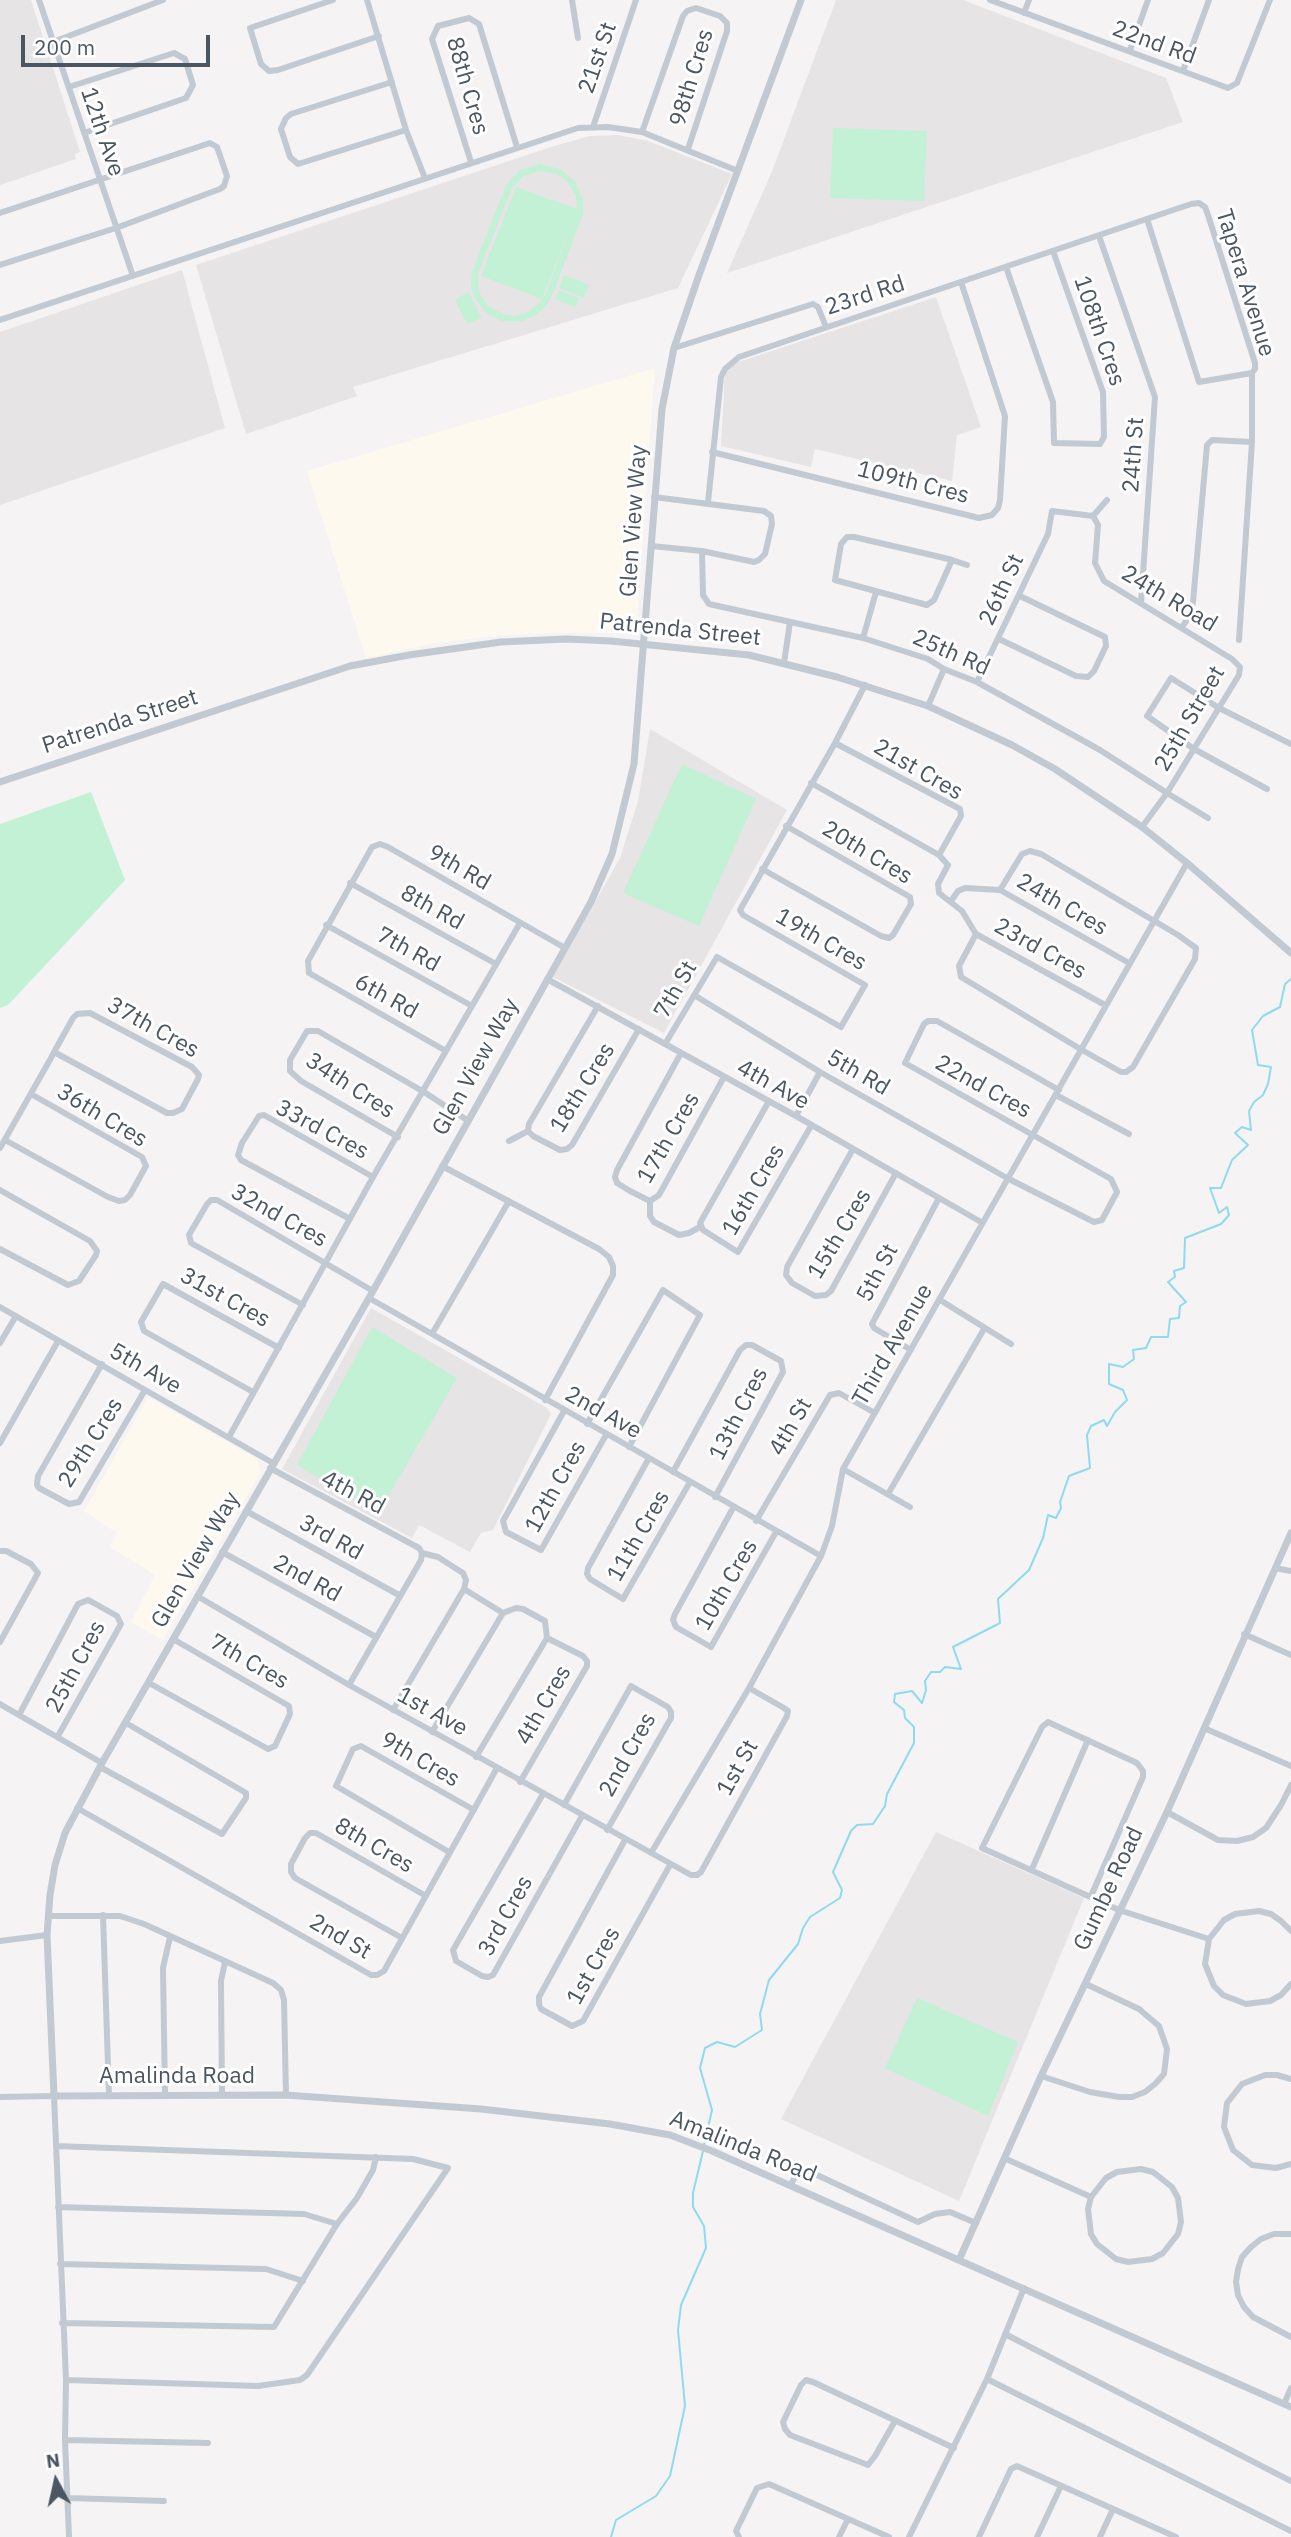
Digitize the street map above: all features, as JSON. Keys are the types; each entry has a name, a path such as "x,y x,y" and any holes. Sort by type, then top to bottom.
{"street":[{"name":"12th Ave","path":"39,0 133,276"},
{"path":"52,42 163,0"},
{"path":"332,0 250,28 261,65 269,71 278,70 379,36"},
{"path":"367,0 407,130 425,177"},
{"path":"572,0 578,38"},
{"name":"21st St","path":"593,127 636,0"},
{"name":"Glen View Way","path":"54,2096 47,1935 55,1865 65,1833 222,1552 371,1295 602,878 621,822 634,764 662,409 678,330 801,0"},
{"name":"22nd Rd","path":"990,0 1228,88 1237,83 1270,0"},
{"path":"1024,13 1029,0"},
{"path":"1130,50 1148,0"},
{"path":"1183,71 1209,0"},
{"name":"98th Cres","path":"642,132 683,16 687,11 696,8 720,16 727,23 727,31 688,149"},
{"name":"88th Cres","path":"471,162 432,39 438,26 469,18 479,24 517,147"},
{"path":"69,87 174,53 186,59 192,85 186,98 84,133"},
{"path":"392,82 299,111 286,118 281,129 293,162 303,164 407,130"},
{"path":"0,320 578,128 642,132 738,170"},
{"path":"0,213 210,143 217,147 227,176 224,186 220,188 116,228 0,265"},
{"name":"Tapera Avenue","path":"1199,203 1205,207 1255,363 1252,373 1199,382 1147,219 1191,204 1199,203"},
{"name":"23rd Rd","path":"708,502 719,387 725,369 739,357 1147,219"},
{"name":"24th St","path":"1099,236 1155,397 1141,603"},
{"name":"108th Cres","path":"1006,267 1051,394 1055,413 1054,443 1100,444 1104,437 1103,392 1053,251"},
{"name":"109th Cres","path":"712,452 979,518 992,515 1000,500 1005,416 961,282"},
{"path":"674,348 813,304 818,307 826,327"},
{"path":"1239,640 1252,442 1252,373"},
{"path":"1182,627 1189,617 1193,602 1207,445 1212,440 1252,442"},
{"path":"651,546 702,551 750,561 759,560 765,554 772,524 771,516 764,511 654,497"},
{"path":"1093,516 1107,500"},
{"name":"26th St","path":"977,682 1051,527 1052,511 1093,516"},
{"name":"24th Road","path":"1093,516 1097,525 1094,555 1099,575 1104,581 1238,663"},
{"path":"952,560 933,600 927,605 835,580 841,544 846,537 857,537 952,560 967,565"},
{"name":"25th Rd","path":"702,551 703,595 707,602 863,638 928,659 944,669 977,682 1100,750 1208,818"},
{"path":"863,638 876,592"},
{"path":"999,639 1080,677 1088,677 1094,671 1106,646 1105,636 1020,596"},
{"path":"784,663 790,622"},
{"name":"Patrenda Street","path":"0,782 350,666 454,648 512,641 566,639 750,655 864,685 928,706 1023,751 1065,775 1142,827 1291,953"},
{"name":"25th Street","path":"1167,793 1239,675 1238,663"},
{"path":"928,706 944,669"},
{"path":"1267,789 1194,749 1147,716 1171,678 1219,708 1291,744"},
{"path":"762,869 835,743 864,685"},
{"name":"21st Cres","path":"835,743 960,809 961,816 939,855"},
{"path":"811,783 939,855 948,864 938,884 938,890 962,911 976,934"},
{"path":"1142,827 1167,793"},
{"name":"20th Cres","path":"762,869 881,936 891,937 911,904 907,895 786,826"},
{"name":"9th Rd","path":"351,883 369,850 380,844 565,948"},
{"name":"24th Cres","path":"1082,1050 1121,1072 1130,1070 1195,959 1196,950 1192,944 1035,851 1022,854 1000,890 1129,963"},
{"name":"Third Avenue","path":"651,1853 749,1688 821,1556 832,1526 843,1469 1187,863"},
{"name":"19th Cres","path":"720,958 841,1027 865,985 743,915 741,909 762,869"},
{"path":"326,925 351,883"},
{"name":"8th Rd","path":"351,883 496,964"},
{"path":"951,901 958,891 965,888 1000,890"},
{"path":"229,1437 373,1177 520,923"},
{"name":"6th Rd","path":"326,925 307,961 309,973 446,1051"},
{"name":"7th Rd","path":"326,925 472,1006"},
{"name":"23rd Cres","path":"1082,1050 961,977 959,966 976,934 1105,1005"},
{"name":"7th St","path":"665,1044 713,960 720,958"},
{"name":"4th Ave","path":"547,979 796,1116 981,1222"},
{"name":"5th Rd","path":"694,995 820,1072 1007,1178 1086,1219 1094,1222 1102,1220 1117,1192 1111,1179 1033,1135"},
{"name":"18th Cres","path":"598,1006 529,1125 528,1131 533,1136 560,1150 572,1145 639,1030"},
{"name":"37th Cres","path":"84,1012 192,1067 199,1075 182,1109 173,1114 54,1052 74,1018 84,1012"},
{"name":"22nd Cres","path":"1033,1135 905,1063 924,1024 937,1021 1057,1092"},
{"name":"34th Cres","path":"398,1137 290,1071 290,1060 303,1035 307,1031 318,1031 424,1092"},
{"path":"0,1148 54,1052"},
{"name":"17th Cres","path":"681,1053 615,1177 617,1183 650,1201 659,1195 724,1077"},
{"path":"796,1116 820,1072"},
{"path":"424,1092 467,1120"},
{"path":"1057,1092 1129,1134"},
{"name":"36th Cres","path":"5,1140 108,1197 119,1201 130,1195 146,1166 142,1157 31,1094"},
{"name":"16th Cres","path":"769,1101 700,1223 700,1227 738,1252 811,1126"},
{"name":"33rd Cres","path":"350,1219 241,1160 238,1155 242,1143 258,1116 264,1115 373,1177"},
{"path":"509,1141 528,1131"},
{"name":"15th Cres","path":"853,1149 787,1267 786,1275 792,1283 815,1296 831,1292 896,1173"},
{"path":"442,1166 599,1249 609,1257 613,1266 613,1275 545,1400"},
{"path":"0,1190 90,1241 97,1251 79,1281 68,1285 0,1249"},
{"name":"5th St","path":"911,1350 874,1328 872,1324 939,1198"},
{"name":"32nd Cres","path":"303,1305 191,1243 189,1235 211,1200 217,1200 326,1263 371,1295"},
{"path":"432,1334 509,1201"},
{"path":"650,1201 650,1216 654,1222 680,1235 700,1227"},
{"name":"31st Cres","path":"253,1392 144,1331 141,1322 163,1284 279,1348"},
{"path":"587,1424 663,1290 700,1315 629,1447"},
{"name":"2nd Ave","path":"371,1295 545,1400 821,1556"},
{"path":"940,1300 1011,1344"},
{"name":"5th Ave","path":"0,1307 229,1437 272,1465"},
{"path":"0,1343 16,1316"},
{"path":"888,1494 984,1329"},
{"path":"0,1443 58,1341"},
{"name":"13th Cres","path":"673,1472 740,1350 746,1345 752,1345 780,1361 783,1372 715,1497"},
{"name":"29th Cres","path":"102,1364 38,1476 39,1488 69,1504 79,1503 145,1390"},
{"name":"4th St","path":"757,1521 830,1395 838,1393 874,1413"},
{"name":"12th Cres","path":"564,1411 503,1521 506,1532 541,1550 606,1435"},
{"name":"11th Cres","path":"649,1458 587,1574 590,1579 623,1599 690,1482"},
{"name":"4th Rd","path":"272,1465 463,1573 466,1580 464,1588"},
{"path":"843,1469 910,1507"},
{"name":"10th Cres","path":"733,1508 673,1620 676,1627 711,1647 776,1532"},
{"name":"3rd Rd","path":"246,1511 399,1595"},
{"name":"Gumbe Road","path":"960,2260 1041,2076 1167,1812 1291,1533"},
{"path":"0,1551 6,1551 31,1564 37,1573 0,1642"},
{"path":"349,1685 421,1560 420,1551"},
{"name":"2nd Rd","path":"222,1552 376,1637"},
{"path":"1275,1568 1291,1571"},
{"path":"393,1710 464,1588 503,1613 523,1609 545,1621 547,1638"},
{"name":"1st Ave","path":"197,1596 520,1782 691,1875"},
{"name":"25th Cres","path":"19,1715 78,1604 88,1600 93,1602 117,1616 121,1624 58,1736"},
{"path":"432,1732 503,1613"},
{"path":"1244,1634 1291,1655"},
{"name":"4th Cres","path":"476,1756 547,1638 583,1656 587,1666 520,1782"},
{"name":"7th Cres","path":"149,1683 268,1749 275,1746 290,1714 289,1706 173,1639"},
{"name":"2nd Cres","path":"564,1805 631,1686 668,1707 671,1718 607,1830"},
{"name":"1st St","path":"691,1875 701,1872 787,1716 788,1711 785,1708 749,1688"},
{"path":"0,1704 219,1833 225,1833 246,1798 246,1793 125,1723"},
{"path":"1091,1896 1143,1777 1143,1771 1136,1763 1053,1723 1044,1724 982,1848 1119,1910 1209,1939"},
{"path":"1204,1728 1291,1766"},
{"path":"1032,1869 1088,1740"},
{"name":"9th Cres","path":"449,1852 336,1786 353,1749 361,1746 474,1810"},
{"name":"2nd St","path":"77,1808 371,1975 377,1975 384,1971 497,1768"},
{"path":"1167,1812 1218,1840 1237,1841 1253,1837 1266,1828 1273,1820 1291,1784"},
{"name":"3rd Cres","path":"543,1794 453,1950 456,1961 482,1976 493,1975 582,1816"},
{"name":"8th Cres","path":"402,1938 295,1878 291,1872 291,1864 305,1838 310,1833 316,1833 426,1896"},
{"name":"1st Cres","path":"625,1840 540,1997 541,2009 572,2026 583,2021 670,1865"},
{"path":"1291,1931 1271,1914 1247,1911 1224,1920 1209,1939 1205,1964 1208,1975 1223,1995 1246,2004 1270,2001 1281,1995 1291,1984"},
{"path":"103,1915 108,2096"},
{"path":"48,1916 120,1916 273,1983 281,1990 284,2000 286,2095"},
{"path":"0,1941 47,1935"},
{"path":"165,2095 163,1968 170,1937"},
{"path":"222,2095 220,1981 225,1962"},
{"path":"1041,2076 1090,2092 1132,2097 1145,2092 1164,2074 1167,2049 1158,2025 1139,2009 1086,1984"},
{"path":"1291,2079 1265,2075 1242,2084 1227,2103 1224,2127 1233,2150 1252,2165 1276,2168 1291,2164"},
{"name":"Amalinda Road","path":"54,2096 286,2095 481,2109 610,2124 670,2135 712,2151 1288,2405"},
{"path":"0,2097 54,2096 66,2380 65,2440 69,2537"},
{"path":"56,2146 413,2159 447,2168 307,2375 300,2380 258,2386 66,2380"},
{"path":"774,2155 918,2222 935,2214 950,2212 976,2223"},
{"path":"62,2322 274,2327 337,2224 366,2183 376,2157"},
{"path":"1004,2158 1091,2197"},
{"path":"790,2186 800,2168"},
{"path":"1141,2169 1153,2172 1172,2187 1178,2198 1182,2210 1178,2234 1163,2253 1152,2259 1140,2263 1116,2259 1097,2244 1091,2234 1088,2209 1091,2197 1106,2178 1117,2172 1141,2169"},
{"path":"58,2207 304,2214 337,2224"},
{"path":"1291,2234 1274,2234 1251,2247 1242,2257 1236,2282 1238,2295 1253,2317 1291,2337"},
{"path":"60,2264 266,2269 303,2281"},
{"path":"909,2537 987,2379 1024,2288"},
{"path":"1005,2334 1291,2481"},
{"path":"987,2379 1290,2534"},
{"path":"895,2421 868,2465 790,2435 783,2423 801,2385 806,2381 895,2421 954,2448"},
{"path":"1288,2405 1291,2388"},
{"path":"65,2440 208,2444"},
{"path":"979,2537 1013,2467 1020,2466 1166,2535 1176,2537"},
{"path":"739,2537 736,2530 757,2488 769,2484 888,2537"},
{"path":"1037,2537 1061,2486"},
{"path":"68,2498 164,2501"},
{"path":"1100,2537 1113,2509"},
{"path":"839,2537 848,2519"}],"shaded area":[{"path":"0,0 31,0 80,152 75,154 76,159 0,185"},
{"path":"836,0 963,0 1166,78 1183,122 727,273 771,174"},
{"path":"618,135 648,141 732,174 678,288 353,387 357,396 246,434 196,265 554,146 590,136"},
{"path":"182,270 225,428 0,505 0,332"},
{"path":"936,297 981,427 957,435 952,481 815,449 811,467 721,446 725,372 738,362"},
{"path":"655,368 636,633 495,636 436,643 366,658 307,471"},
{"path":"650,729 787,810 664,1033 553,977 620,858 638,801"},
{"path":"371,1308 547,1408 551,1414 493,1530 481,1533 470,1552 419,1525 412,1538 282,1469"},
{"path":"148,1397 257,1459 261,1472 163,1640 131,1622 155,1575 110,1547 117,1533 84,1511"},
{"path":"936,1832 1084,1898 959,2201 781,2119"}],"green space":[{"path":"833,128 927,131 924,201 830,198"},
{"path":"540,164 560,169 576,182 583,201 583,214 552,296 545,307 522,321 501,321 489,315 475,299 471,286 472,272 506,185 520,170","holes":["540,171 557,174 567,181 576,196 577,209 516,187 481,276 542,299 576,213 546,293 540,303 526,313 514,316 503,314 488,306 481,296 478,273 512,188 524,176"]},
{"path":"564,275 589,285 584,298 559,288"},
{"path":"559,291 579,298 576,307 555,299"},
{"path":"469,292 481,318 467,324 455,299"},
{"path":"682,764 756,799 699,926 623,893"},
{"path":"91,792 125,880 8,1005 0,1008 0,824"},
{"path":"372,1327 457,1378 379,1512 297,1465"},
{"path":"917,1998 1018,2042 988,2116 885,2068"}],"waterway":[{"path":"704,2145 712,2110 700,2068 705,2048 717,2042 735,2047 762,2030 760,2014 769,1980 798,1944 810,1917 840,1898 842,1890 833,1872 851,1831 857,1825 873,1824 885,1806 887,1794 914,1743 914,1727 905,1718 904,1710 894,1702 895,1694 912,1691 922,1703 926,1690 925,1681 931,1672 940,1672 945,1667 961,1669 953,1647 1000,1623 998,1599 1029,1570 1043,1538 1048,1515 1056,1518 1061,1508 1060,1502 1069,1476 1090,1468 1087,1435 1091,1426 1104,1420 1107,1426 1115,1412 1127,1400 1123,1390 1109,1384 1109,1364 1123,1367 1134,1359 1133,1350 1146,1348 1151,1337 1168,1337 1170,1319 1179,1318 1180,1306 1186,1302 1168,1282 1175,1277 1174,1271 1184,1268 1185,1238 1221,1224 1229,1215 1227,1207 1219,1213 1210,1188 1221,1188 1232,1160 1248,1145 1235,1133 1242,1127 1251,1130 1249,1111 1254,1102 1263,1095 1271,1067 1258,1065 1252,1030 1263,1016 1280,1007 1285,984 1291,979"},
{"path":"611,2537 616,2520 656,2496 670,2476 685,2406 678,2330 681,2305 706,2248 704,2226 693,2207 693,2193 703,2151"}]}
